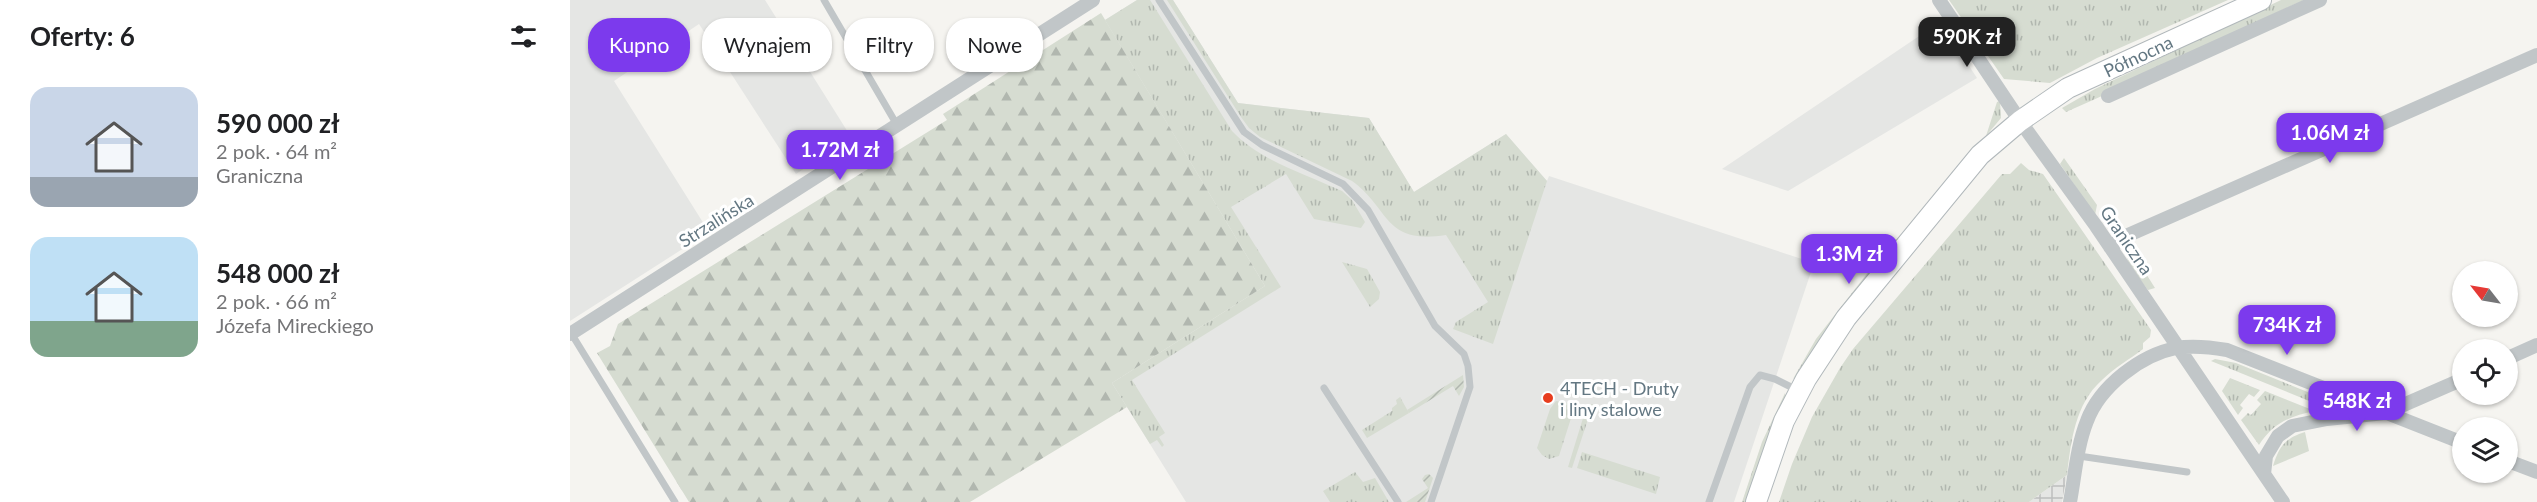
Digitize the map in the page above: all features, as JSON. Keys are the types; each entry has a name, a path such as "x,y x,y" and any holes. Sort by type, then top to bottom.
{"main road":[{"name":"Północna","path":"1756,502 1784,421 1799,391 1846,318 1980,155 2020,121 2068,88 2260,0"}],"street":[{"name":"Strzalińska","path":"571,333 1093,0"},
{"name":"Graniczna","path":"1939,0 2283,502"},
{"name":"Północna","path":"2108,96 2320,0"},
{"path":"2110,247 2126,237 2537,55"},
{"path":"2518,354 2537,345"},
{"path":"2070,502 2087,420 2098,399 2119,378 2155,354 2178,348 2207,347 2227,350 2452,439"},
{"path":"2264,474 2266,456 2278,436 2292,426 2327,419 2385,413 2452,384"},
{"path":"2518,465 2537,472"}],"lane":[{"path":"824,0 897,125"},
{"path":"1159,0 1244,132 1262,146 1343,184 1353,192 1368,210 1435,326 1464,354 1470,387 1431,502"},
{"path":"571,333 675,502"},
{"path":"1709,502 1755,378 1760,375 1775,379 1799,391"},
{"path":"1324,388 1398,502"},
{"path":"2079,456 2187,472"}],"shaded area":[{"path":"570,0 765,0 776,18 702,18 702,29 699,24 690,30 690,18 588,18 588,72 627,72 614,81 709,232 570,321"},
{"path":"1137,0 1173,0 1238,103 1369,118 1414,192 1506,134 1547,181 1549,176 1814,263 1734,502 1186,502 1112,383 1265,286 1105,20"},
{"path":"1940,22 1977,78 1788,191 1722,169"},
{"path":"730,72 810,72 851,137 841,135 828,144 827,153 796,174"},
{"path":"2067,475 2062,502 2029,502"}],"green space":[{"path":"1137,0 1150,0 1232,131 1256,151 1270,159 1342,191 1352,200 1365,222 1361,228 1314,219 1286,174 1231,207 1281,287 1132,380 1165,433 1159,437 1164,445 1162,447 1157,440 1150,444 1112,383 1265,286 1105,20"},
{"path":"1167,0 1173,0 1238,103 1369,118 1414,192 1506,134 1547,181 1493,344 1453,329 1456,322 1488,302 1446,235 1425,237 1410,235 1390,222 1364,191 1352,181 1260,137 1249,128"},
{"path":"1949,0 2228,0 2097,58 2050,83 2004,79"},
{"path":"2281,0 2304,0 2096,99 2066,112 2062,108 2095,89"},
{"path":"1101,13 1265,286 1112,383 1127,407 970,502 689,502 597,353 610,346 618,324 947,120 943,114 1009,72 1043,72 1043,50"},
{"path":"2000,101 2001,118 1986,136 1997,102"},
{"path":"2064,158 2097,205 2095,215 2060,164"},
{"path":"2021,163 2029,170 2043,174 2151,330 2150,337 2143,343 2143,349 2107,376 2086,400 2076,424 2067,475 2029,502 1779,502 1812,417 1853,349 2002,174 2010,174"},
{"path":"2128,245 2155,288 2148,290 2132,269 2126,251"},
{"path":"1342,262 1367,269 1380,292 1379,299 1370,307"},
{"path":"1876,262 1874,269 1843,309 1799,375 1793,379 1816,339"},
{"path":"2215,359 2236,363 2320,397 2319,405 2211,361"},
{"path":"1463,375 1464,387 1459,396 1453,386 1409,413 1407,410"},
{"path":"2230,378 2260,390 2254,397 2249,394 2240,405 2243,408 2238,415 2222,391"},
{"path":"2265,391 2315,411 2298,415 2276,426 2259,445 2241,420 2248,413 2251,415 2261,404 2257,400"},
{"path":"1785,393 1786,400 1766,444 1746,502 1742,502 1762,442"},
{"path":"1400,397 1409,413 1367,438 1362,430 1392,411 1397,404 1396,400"},
{"path":"1556,401 1568,403 1573,412 1559,456 1549,459 1537,448 1550,409"},
{"path":"1593,404 1572,468 1568,467 1587,405"},
{"path":"2305,432 2309,451 2273,466 2284,444 2292,437"},
{"path":"1582,452 1660,477 1656,494 1577,468"},
{"path":"1355,472 1363,482 1375,478 1389,502 1330,502 1323,491"},
{"path":"1429,474 1433,478 1425,502 1406,502 1428,488 1422,479"}],"place":[{"name":"4TECH - Druty i liny stalowe","path":"1548,398"}]}
